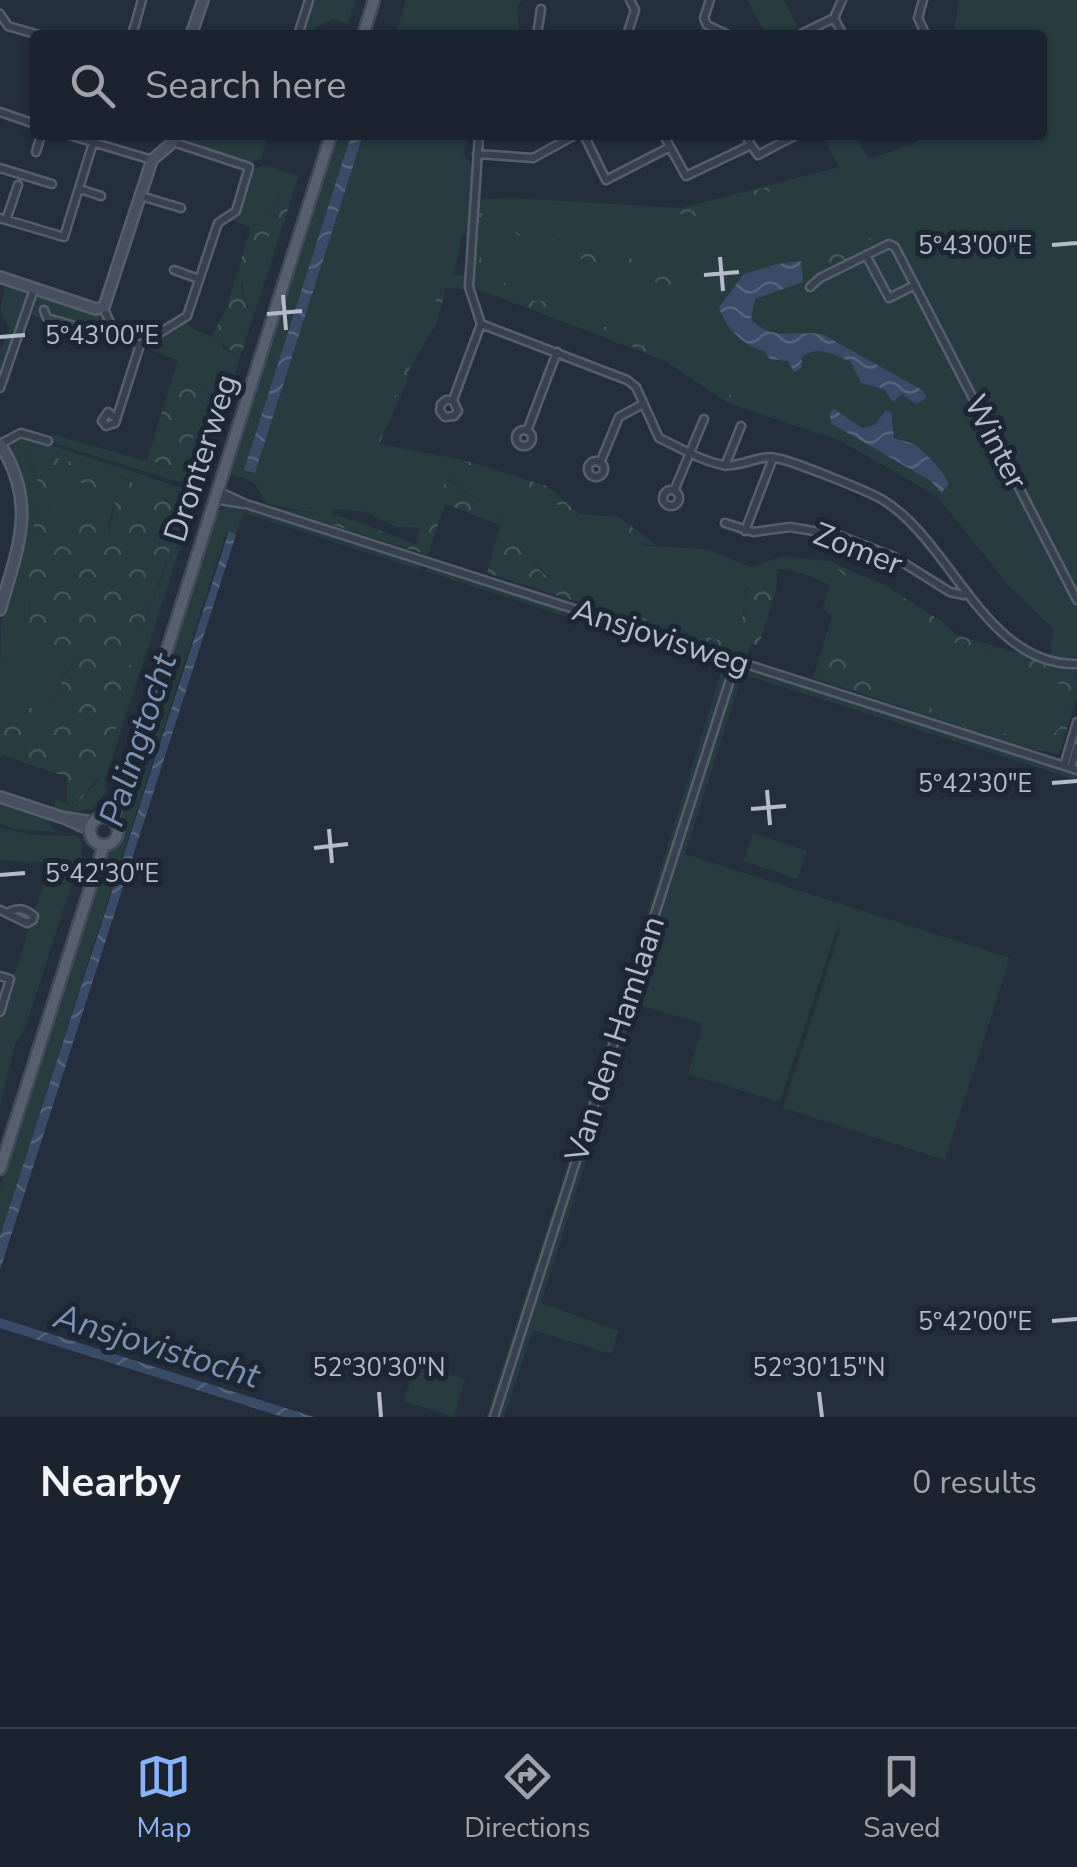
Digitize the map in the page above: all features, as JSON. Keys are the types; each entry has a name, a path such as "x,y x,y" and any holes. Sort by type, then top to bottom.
{"main road":[{"path":"365,30 374,0"},
{"name":"Dronterweg","path":"109,818 329,140"},
{"path":"0,1169 95,868 100,844 91,826 109,818 118,826 118,836 112,842 100,844"}],"street":[{"path":"193,30 203,0"},
{"path":"300,30 309,0"},
{"path":"629,30 636,10 630,0"},
{"path":"710,0 704,18 707,25 718,30"},
{"path":"810,30 834,18 842,0"},
{"path":"923,0 918,18 924,30"},
{"path":"133,30 139,1"},
{"path":"537,30 541,9"},
{"path":"0,14 8,26 30,32"},
{"path":"834,18 840,30"},
{"path":"0,112 30,122"},
{"path":"36,152 40,140"},
{"path":"84,140 152,160"},
{"path":"0,277 103,307 110,296 152,160 173,140"},
{"path":"116,419 140,345 186,316 218,224 236,211 249,167 177,140"},
{"path":"453,400 482,324 469,287 478,140"},
{"path":"477,154 533,158 566,140"},
{"path":"586,140 606,180 670,147"},
{"path":"666,140 686,176 750,145"},
{"path":"748,140 758,155 786,140"},
{"path":"18,185 3,219 64,238 93,143"},
{"path":"0,168 52,184"},
{"path":"80,188 101,196"},
{"path":"141,196 181,208"},
{"name":"Winter","path":"866,255 889,244 895,248 1077,600"},
{"path":"810,287 866,255 890,298 915,285"},
{"path":"174,270 199,279"},
{"path":"0,388 34,289"},
{"path":"103,307 118,339"},
{"path":"44,310 47,318 140,345"},
{"path":"482,324 626,380 636,387 658,438 725,466 773,456 883,500 915,527 960,580 965,596 1024,649 1051,661 1077,664"},
{"path":"527,430 557,352"},
{"path":"600,463 619,417 644,404"},
{"path":"674,491 704,419"},
{"path":"725,466 741,426"},
{"path":"0,610 18,550 24,513 20,486 0,444 21,433 48,440"},
{"path":"745,531 773,456"},
{"name":"Ansjovisweg","path":"216,494 1070,768"},
{"name":"Zomer","path":"724,523 745,531 790,526 837,535 894,558 950,592 965,596"},
{"name":"Van den Hamlaan","path":"494,1417 736,661"},
{"path":"1070,768 1077,722"},
{"path":"1070,768 1077,746"},
{"path":"0,797 91,826"},
{"path":"0,976 10,980 0,1012"}],"green space":[{"path":"313,0 356,0 348,24 332,19 315,30 303,30"},
{"path":"406,0 523,0 517,5 519,30 397,30"},
{"path":"747,0 784,0 798,27 763,30"},
{"path":"958,0 1077,0 1077,655 1070,660 1050,657 1053,629 1009,586 937,496 841,441 728,403 665,361 472,287 475,199 681,208 839,167 825,140 857,140 869,159 918,140 1047,140 1047,30 955,30"},
{"path":"180,140 267,140 261,159 248,164"},
{"path":"333,140 349,140 245,470 255,473 361,140 467,140 463,154 472,165 467,237 462,235 454,275 466,275 467,289 441,288 425,328 410,348 399,389 385,411 375,443 463,460 460,466 544,495 575,517 613,525 647,546 706,549 751,567 782,556 828,561 861,590 889,598 950,641 1023,667 1037,676 1050,671 1070,700 1057,730 1037,741 918,704 860,656 826,636 832,617 823,608 830,585 794,571 775,570 744,592 740,620 720,640 652,623 564,588 529,560 501,516 447,478 425,547 416,544 420,528 396,527 366,512 334,509 332,516 267,504 253,483 227,473"},
{"path":"264,165 299,176 293,194 279,191 264,222 251,227 230,220 242,204 249,171"},
{"path":"784,183 747,204 721,208 702,219 646,207 685,209"},
{"path":"280,191 293,194 283,225 253,249 241,288 246,306 254,315 240,357 212,336 226,309 251,227 264,222"},
{"path":"477,211 507,225 482,235 481,273 522,291 534,301 556,302 568,315 585,323 607,327 639,345 653,346 737,399 761,403 760,410 737,405 665,359 474,287"},
{"path":"921,222 814,280 827,255 895,227"},
{"path":"283,225 254,315 243,290 247,262 259,242"},
{"path":"517,229 530,230 590,253 611,249 680,275 688,279 688,297 655,282 656,276 578,258 545,243 531,244 515,233"},
{"path":"6,282 24,288 26,298 0,376 0,351 9,329 0,310"},
{"path":"441,288 446,289 436,324 409,370 379,444 374,443 385,411 399,389 410,348 425,328"},
{"path":"41,294 100,312 112,335 53,317 42,309 41,318 29,314"},
{"path":"185,320 240,357 224,411 204,436 189,485 50,442 52,434 174,469 194,434 208,384 201,386 185,363 142,347"},
{"path":"178,359 201,386 214,376 224,380 215,412 194,435 184,465 175,469 147,460"},
{"path":"21,435 188,490 189,494 189,521 105,780 107,791 93,808 78,812 75,817 54,810 55,799 75,807 97,782 134,637 140,635 167,562 169,501 124,478 26,452 40,489 33,490 34,530 20,580 22,586 30,587 29,630 78,659 45,713 0,697 1,626 20,557 27,511 26,488 4,445"},
{"path":"26,451 137,484 173,506 181,519 140,635 134,637 129,663 135,672 101,774 75,807 67,803 67,777 0,757 0,697 45,713 78,659 29,630 30,587 22,586 20,580 34,530 33,490 40,488","holes":["62,477 117,494 109,532 53,509"]},
{"path":"463,460 547,486 579,514 619,517 657,546 638,542 613,525 575,517 544,495 460,467"},
{"path":"61,476 117,494 109,533 52,509"},
{"path":"446,478 501,516 529,560 544,574 585,599 624,609 652,622 659,620 665,626 719,640 726,626 741,620 745,610 741,604 750,586 778,567 776,590 759,645 751,644 747,656 487,573 500,525 445,504 428,555 282,509 344,517 424,547"},
{"path":"226,506 281,519 422,564 420,570 244,513 236,535 226,534 0,1236 0,1187 105,854 121,837 118,817 215,512"},
{"path":"828,561 884,585 957,635 1076,670 1077,696 1059,754 1025,747 813,678 826,636 860,656 918,704 1028,741 1052,735 1065,717 1070,700 1050,671 1037,676 1023,667 950,641 889,598 861,590"},
{"path":"428,566 721,660 727,671 710,735 492,1417 486,1417 721,672 717,666 426,571"},
{"path":"743,669 1077,774 1077,780 748,676 741,679 685,854 1010,958 945,1160 783,1108 840,931 838,924 780,1102 688,1074 703,1024 636,1004 541,1303 619,1331 611,1354 533,1330 504,1417 497,1417 732,679"},
{"path":"0,801 44,815 56,832 0,824"},
{"path":"0,828 32,835 75,836 81,839 83,868 74,878 26,1025 15,1045 0,1107 0,1019 47,873 45,863 0,860"},
{"path":"753,833 807,851 798,879 743,861"},
{"path":"416,1364 465,1379 454,1417 404,1401"}],"water":[{"path":"349,140 361,140 255,473 244,470"},
{"path":"801,261 803,282 755,299 751,319 776,333 824,335 922,390 927,398 916,404 902,394 893,402 884,389 861,383 850,361 826,352 808,353 802,357 801,368 794,372 788,361 770,359 764,351 736,335 719,307 744,274"},
{"path":"834,409 862,428 875,425 885,411 891,412 894,438 917,446 949,484 941,493 931,481 832,424 829,413"},
{"path":"229,531 236,535 0,1270 0,1236"},
{"path":"0,1318 314,1417 283,1417 0,1328"}],"water label":[{"name":"Palingtocht","path":"138,740"},
{"name":"Ansjovistocht","path":"157,1346"}]}
